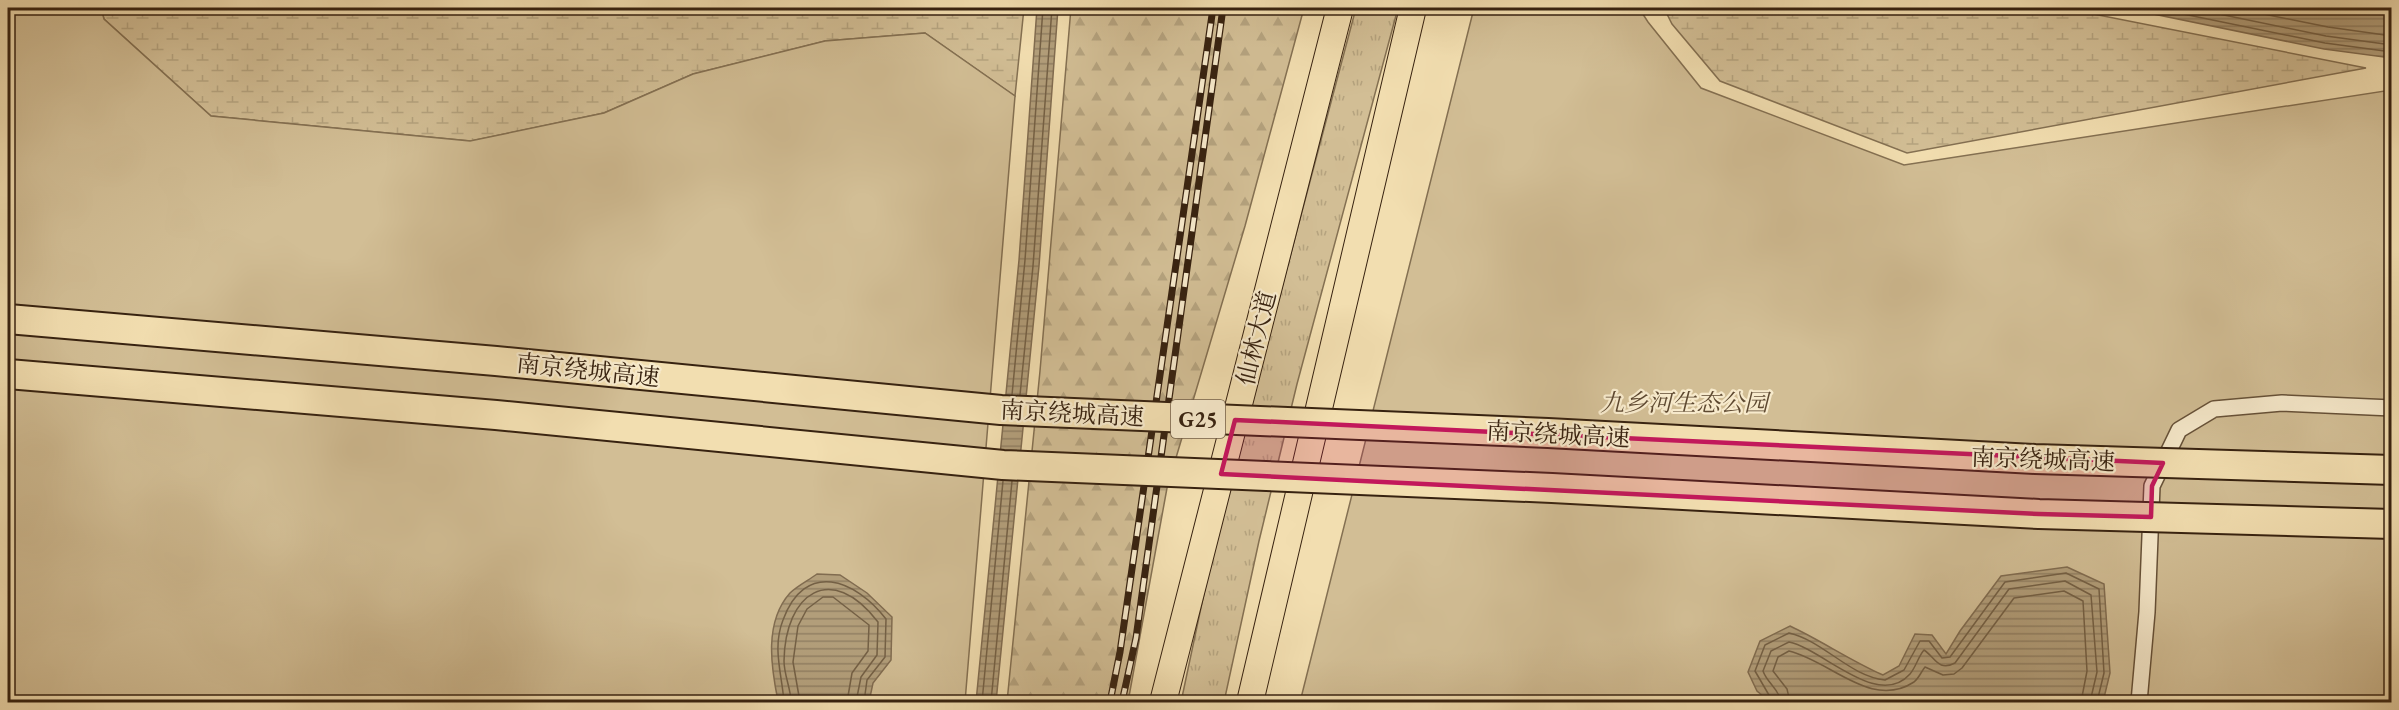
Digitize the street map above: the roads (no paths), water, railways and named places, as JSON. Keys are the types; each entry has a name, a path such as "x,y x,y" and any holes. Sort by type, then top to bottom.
{"highway":[{"name":"南京绕城高速","path":"8,319 507,362 1001,410 1548,433 2035,459 2391,470"},
{"name":"G25","path":"8,374 508,416 1003,465 1552,488 2039,514 2391,524"}],"main road":[{"name":"仙林大道","path":"1163,702 1340,8"},
{"path":"1250,702 1413,8"}],"street":[{"path":"2139,702 2147,612 2152,486 2179,430 2214,409 2282,403 2391,408"}],"water":[{"path":"1037,8 1058,8 1039,266 996,702 976,702 1019,260"},
{"path":"2124,8 2391,8 2391,58 2324,49"},
{"path":"2067,567 2104,584 2110,673 2103,702 1770,702 1757,691 1748,672 1760,641 1790,626 1883,675 1899,666 1915,634 1932,635 1946,654 1960,631 2001,576"},
{"path":"817,574 840,575 867,593 892,617 891,660 873,683 869,702 778,701 772,660 776,617 790,593"}],"railway":[{"path":"1110,702 1120,652 1213,8"},
{"path":"1122,702 1136,638 1223,8"}],"park label":[{"name":"九乡河生态公园","path":"1684,402"}]}
